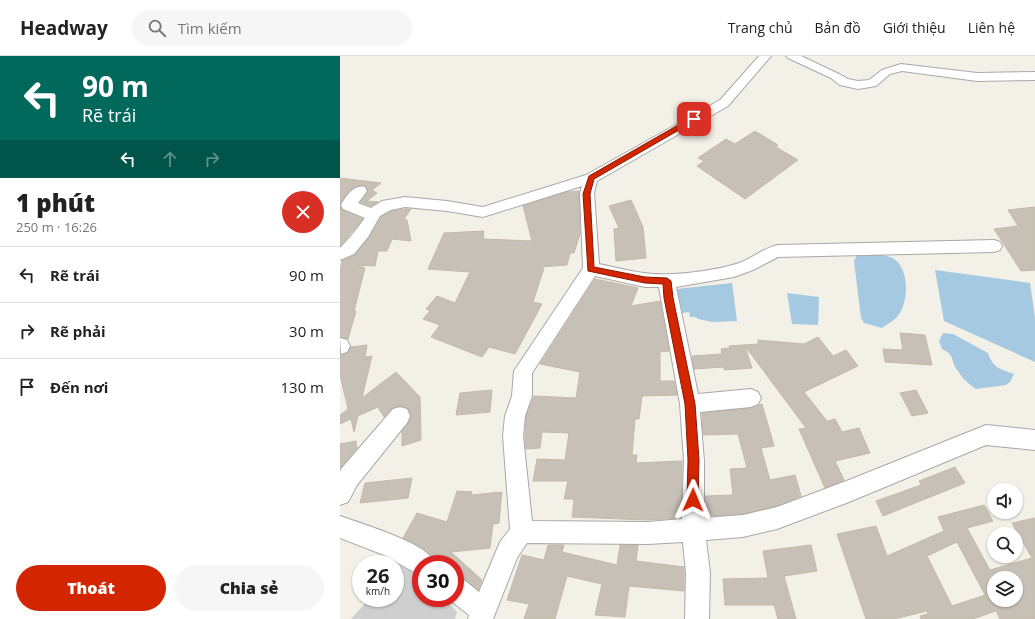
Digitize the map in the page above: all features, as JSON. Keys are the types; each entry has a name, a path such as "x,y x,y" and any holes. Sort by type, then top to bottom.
{"street":[{"path":"371,215 387,205 405,202 483,212 591,178 724,103 765,56"},
{"path":"792,56 835,76 844,82 858,85 872,83 886,72 901,67 977,77 1035,76"},
{"path":"464,598 482,615 508,550 522,532 513,436 515,416 522,396 523,371 590,269 586,194 591,178"},
{"path":"340,254 350,250 373,217 369,212 348,205 360,191"},
{"path":"590,269 645,280 667,281 721,274 744,267 768,253 778,251 994,246"},
{"path":"667,281 690,404 694,460 693,530 698,573 697,619"},
{"path":"690,404 751,398"},
{"path":"340,494 349,477 400,416"},
{"path":"522,532 648,533 743,526 777,518 849,491 986,435 1035,440"},
{"path":"340,527 388,545 412,558"}],"shaded area":[{"path":"405,560 412,567 412,607 452,607 457,612 455,619 351,619 362,607 404,607"}],"water":[{"path":"877,254 892,258 899,264 903,271 906,287 906,296 901,311 897,317 882,328 864,323 861,318 854,261 857,255"},
{"path":"935,270 1030,283 1035,318 1035,362 944,321"},
{"path":"732,283 737,321 712,322 698,319 696,317 690,317 689,312 682,313 677,289"},
{"path":"787,293 819,297 818,325 792,324"},
{"path":"943,333 953,334 988,353 995,365 1014,374 1010,382 1006,385 976,389 962,376 956,368 951,356 942,349 939,341"}],"building":[{"path":"755,131 778,145 776,147 798,160 745,199 697,166 704,161 698,158 726,139 735,144"},
{"path":"340,178 381,183 372,190 377,193 367,201 378,202 371,206 360,202 368,190 365,186 361,185 350,190 340,204"},
{"path":"579,191 580,234 574,253 570,253 567,265 539,267 544,268 533,302 542,304 515,354 489,347 482,357 431,337 440,325 423,319 430,311 426,309 437,296 455,303 470,272 428,269 444,233 484,231 483,239 532,241 523,206 567,192"},
{"path":"631,200 643,227 646,258 616,261 614,229 619,228 609,206"},
{"path":"340,206 342,210 363,219 340,246"},
{"path":"1035,207 1035,270 1021,271 994,229 1018,226 1008,210"},
{"path":"411,209 404,219 407,220 411,241 392,239 387,251 378,251 375,266 357,265 365,268 354,311 356,311 348,339 340,337 340,270 342,261 355,255 369,238 381,217 392,211"},
{"path":"595,279 638,288 631,306 660,301 669,351 660,352 660,381 674,381 677,395 642,396 639,419 635,419 632,455 637,455 636,463 682,461 681,518 648,520 572,517 574,499 564,499 568,481 533,481 537,459 565,460 569,433 542,432 540,448 526,449 526,416 534,396 576,398 580,372 540,364"},
{"path":"900,333 925,335 932,365 885,362 883,349 903,350"},
{"path":"818,337 833,356 846,350 858,366 804,392 827,421 835,419 842,432 859,428 870,453 835,461 844,480 825,488 799,429 806,428 745,346 752,368 724,370 724,367 694,369 692,356 722,354 721,349 730,348 729,346 758,344 758,340 804,344"},
{"path":"367,345 365,357 372,356 362,398 396,372 420,397 421,440 402,446 402,431 408,424 411,415 408,408 400,406 392,408 384,417 378,407 358,416 354,432 351,419 340,424 340,415 348,409 340,375 340,355 347,353 351,347"},
{"path":"492,390 490,412 456,415 460,393"},
{"path":"916,390 928,413 912,416 900,393"},
{"path":"762,404 774,446 761,448 770,480 795,475 801,496 777,506 743,514 706,516 706,496 733,495 730,469 747,468 738,434 703,435 702,413 751,408"},
{"path":"356,441 357,448 340,468 340,444"},
{"path":"955,467 965,483 883,516 876,501 921,485 919,481"},
{"path":"412,478 408,498 360,503 365,483"},
{"path":"457,491 472,492 471,495 502,492 499,523 493,524 490,548 451,552 454,555 431,555 423,548 403,538 417,513 447,522"},
{"path":"984,505 987,510 987,519 992,519 993,521 967,528 990,570 1014,563 1023,563 1023,561 1032,558 1023,542 1023,527 1014,527 1012,523 1035,518 1035,619 1000,619 996,611 973,619 921,619 920,616 928,614 927,611 894,619 866,619 837,534 876,526 887,556 944,531 938,517","holes":["957,542 985,595 952,606 927,556"]},
{"path":"548,545 564,545 562,552 617,565 620,545 638,545 636,561 684,567 684,591 629,586 625,617 595,615 602,584 567,576 555,619 524,619 529,604 507,600 522,555 544,560"},
{"path":"811,545 817,571 784,576 796,619 778,619 774,605 725,605 723,579 768,578 763,551"},
{"path":"464,564 482,580 478,590 465,579"}],"route":[{"path":"693,500 694,460 690,404 667,281 645,280 590,269 586,194 591,178 694,119"}]}
